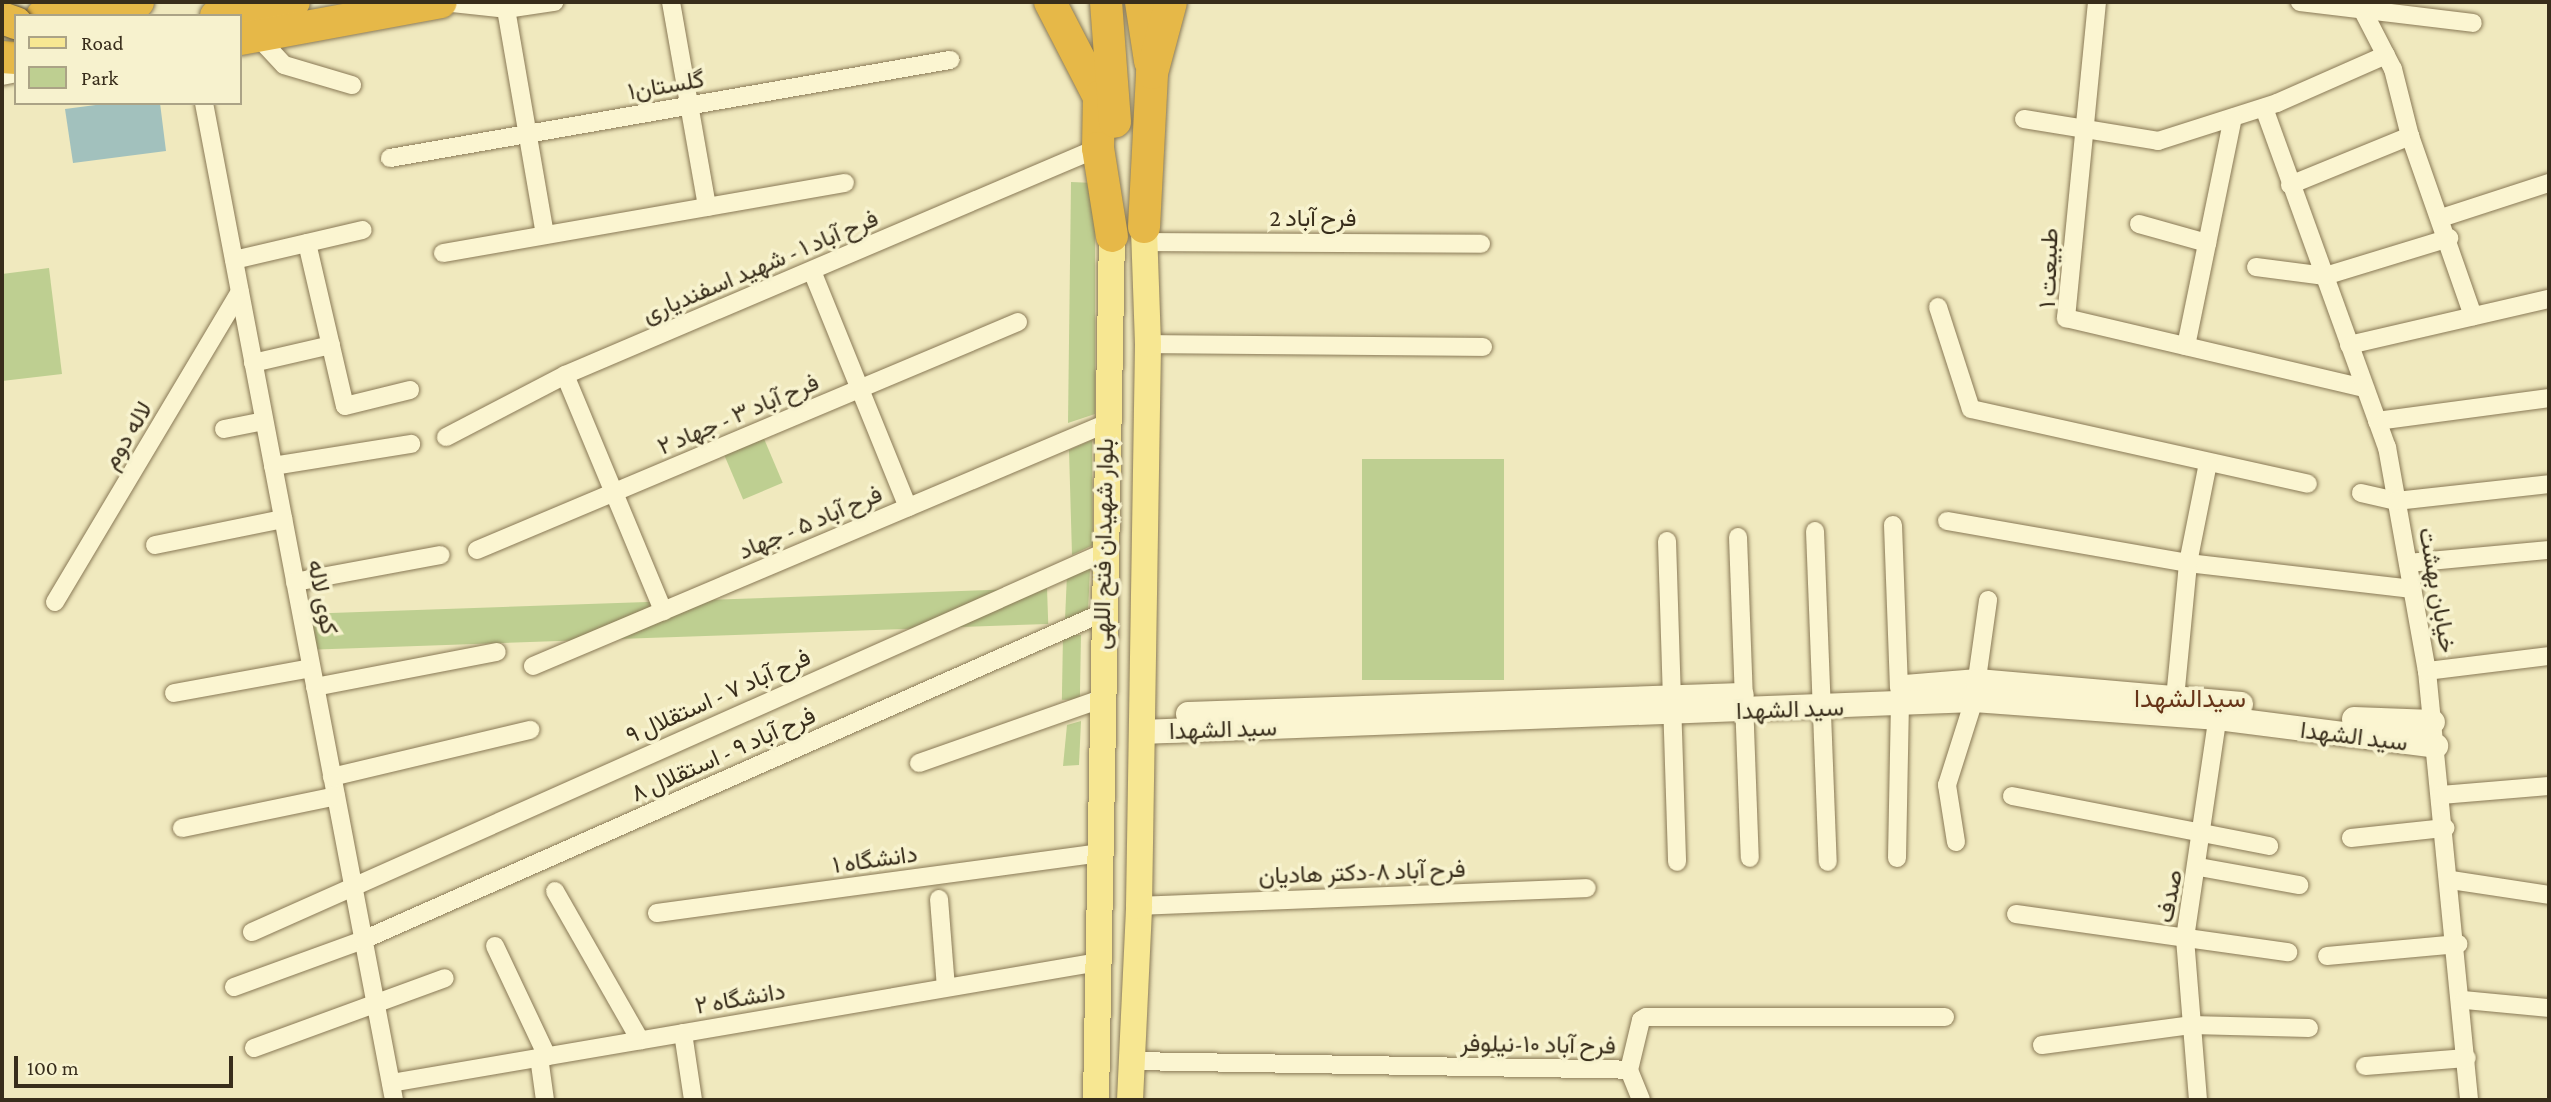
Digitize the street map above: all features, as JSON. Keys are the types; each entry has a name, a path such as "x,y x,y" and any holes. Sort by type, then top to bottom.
{"highway":[{"path":"56,14 138,2"},
{"path":"242,24 294,2"},
{"path":"242,26 442,2"},
{"name":"بلوار شهیدان فتح اللهی","path":"1050,2 1099,97 1098,148 1112,236"},
{"path":"1088,2 1099,97"},
{"path":"1106,2 1116,92 1112,236"},
{"path":"1123,2 1144,234"},
{"path":"1141,2 1152,73"},
{"name":"بلوار شهیدان فتح اللهی","path":"1144,234 1152,73 1171,2"}],"main road":[{"name":"بلوار شهیدان فتح اللهی","path":"1130,1100 1139,906 1148,344 1144,234"},
{"name":"بلوار شهیدان فتح اللهی","path":"1096,1100 1105,424 1112,236"}],"street":[{"path":"442,2 506,9 554,2"},
{"path":"671,2 707,207"},
{"name":"طبیعت ۱","path":"2097,2 2081,128 2066,318 2365,388"},
{"path":"2300,2 2364,6 2473,23"},
{"path":"2364,6 2386,55 2410,136 2449,238 2473,316"},
{"path":"506,9 545,235"},
{"path":"242,29 284,65 352,85"},
{"path":"2024,119 2158,141 2264,108 2386,55"},
{"name":"گلستان۱","path":"390,158 950,60"},
{"name":"کوی لاله","path":"204,105 392,1092"},
{"name":"خیابان بهشت","path":"2264,108 2377,421 2396,501 2427,671 2435,734 2464,1000 2469,1100"},
{"path":"2186,346 2234,118"},
{"path":"2290,185 2410,136"},
{"name":"فرح آباد ۱ - شهید اسفندیاری","path":"446,437 565,375 1098,148"},
{"path":"443,253 845,183"},
{"path":"2441,218 2549,183"},
{"path":"2139,224 2207,243"},
{"path":"233,260 363,230"},
{"name":"فرح آباد 2","path":"1144,234 1481,244"},
{"path":"2256,267 2325,276 2449,238"},
{"path":"307,243 345,406 410,390"},
{"path":"812,271 908,508"},
{"name":"لاله دوم","path":"55,603 240,292"},
{"path":"2349,345 2549,299"},
{"path":"1938,307 1971,409 2308,484"},
{"name":"فرح آباد ۳ - جهاد ۲","path":"477,550 1018,322"},
{"path":"1148,344 1483,347"},
{"path":"253,363 331,345"},
{"path":"565,375 663,611"},
{"path":"2377,421 2549,398"},
{"path":"224,429 264,421"},
{"name":"فرح آباد ۵ - جهاد","path":"533,666 1105,424"},
{"path":"273,466 411,443"},
{"path":"2174,706 2188,563 2208,463"},
{"path":"2361,493 2396,501 2549,484"},
{"path":"156,545 283,519"},
{"path":"1947,521 2188,563 2413,589"},
{"path":"1893,525 1899,695 1897,858"},
{"path":"1815,531 1828,862"},
{"path":"1738,537 1750,858"},
{"path":"1667,541 1669,706 1677,862"},
{"path":"2408,563 2549,550"},
{"name":"فرح آباد ۷ - استقلال ۹","path":"252,932 353,884 1103,553"},
{"path":"295,582 440,555"},
{"path":"1956,842 1947,785 1976,691 1988,600"},
{"name":"فرح آباد ۹ - استقلال ۸","path":"234,987 363,940 1102,613"},
{"path":"315,687 497,652"},
{"path":"2427,671 2549,656"},
{"path":"174,693 311,668"},
{"name":"سید الشهدا","path":"1141,724 1823,701 1976,691 2379,722 2435,734"},
{"path":"919,763 1101,699"},
{"name":"صدف","path":"2198,1100 2185,938 2199,867 2219,710"},
{"path":"332,777 530,730"},
{"path":"2441,794 2549,786"},
{"path":"182,828 336,796"},
{"path":"2012,796 2269,846"},
{"path":"2351,838 2445,828"},
{"name":"دانشگاه ۱","path":"657,913 1099,853"},
{"path":"2199,867 2299,885"},
{"path":"2451,880 2549,895"},
{"name":"فرح آباد ۸-دکتر هادیان","path":"1139,906 1587,888"},
{"path":"555,891 640,1040"},
{"path":"939,899 946,988"},
{"path":"2016,914 2288,952"},
{"path":"2327,956 2458,944"},
{"path":"495,946 543,1057 545,1100"},
{"name":"دانشگاه ۲","path":"392,1092 543,1057 1098,962"},
{"path":"254,1048 375,1001 445,978"},
{"path":"2464,1000 2549,1009"},
{"name":"فرح آباد ۱۰-نیلوفر","path":"1130,1061 1629,1070 1641,1020 1646,1017 1945,1017"},
{"path":"2042,1045 2191,1025 2309,1028"},
{"path":"683,1033 693,1100"},
{"path":"2365,1066 2467,1058"},
{"path":"1629,1070 1641,1100"}],"green space":[{"path":"1071,182 1095,183 1095,414 1068,423"},
{"path":"49,268 62,374 2,381 2,274"},
{"path":"762,434 783,483 743,500 722,451"},
{"path":"1092,440 1093,545 1072,555 1069,450"},
{"path":"1362,459 1504,459 1504,680 1362,680"},
{"path":"1090,569 1088,612 1065,620 1067,574"},
{"path":"1047,588 1048,624 311,650 309,614"},
{"path":"1063,635 1081,635 1080,700 1062,700"},
{"path":"1081,721 1079,765 1063,766 1067,725"}],"water":[{"path":"96,105 160,105 166,151 73,163 65,109"}],"district":[{"name":"سیدالشهدا","path":"2190,699"}]}
